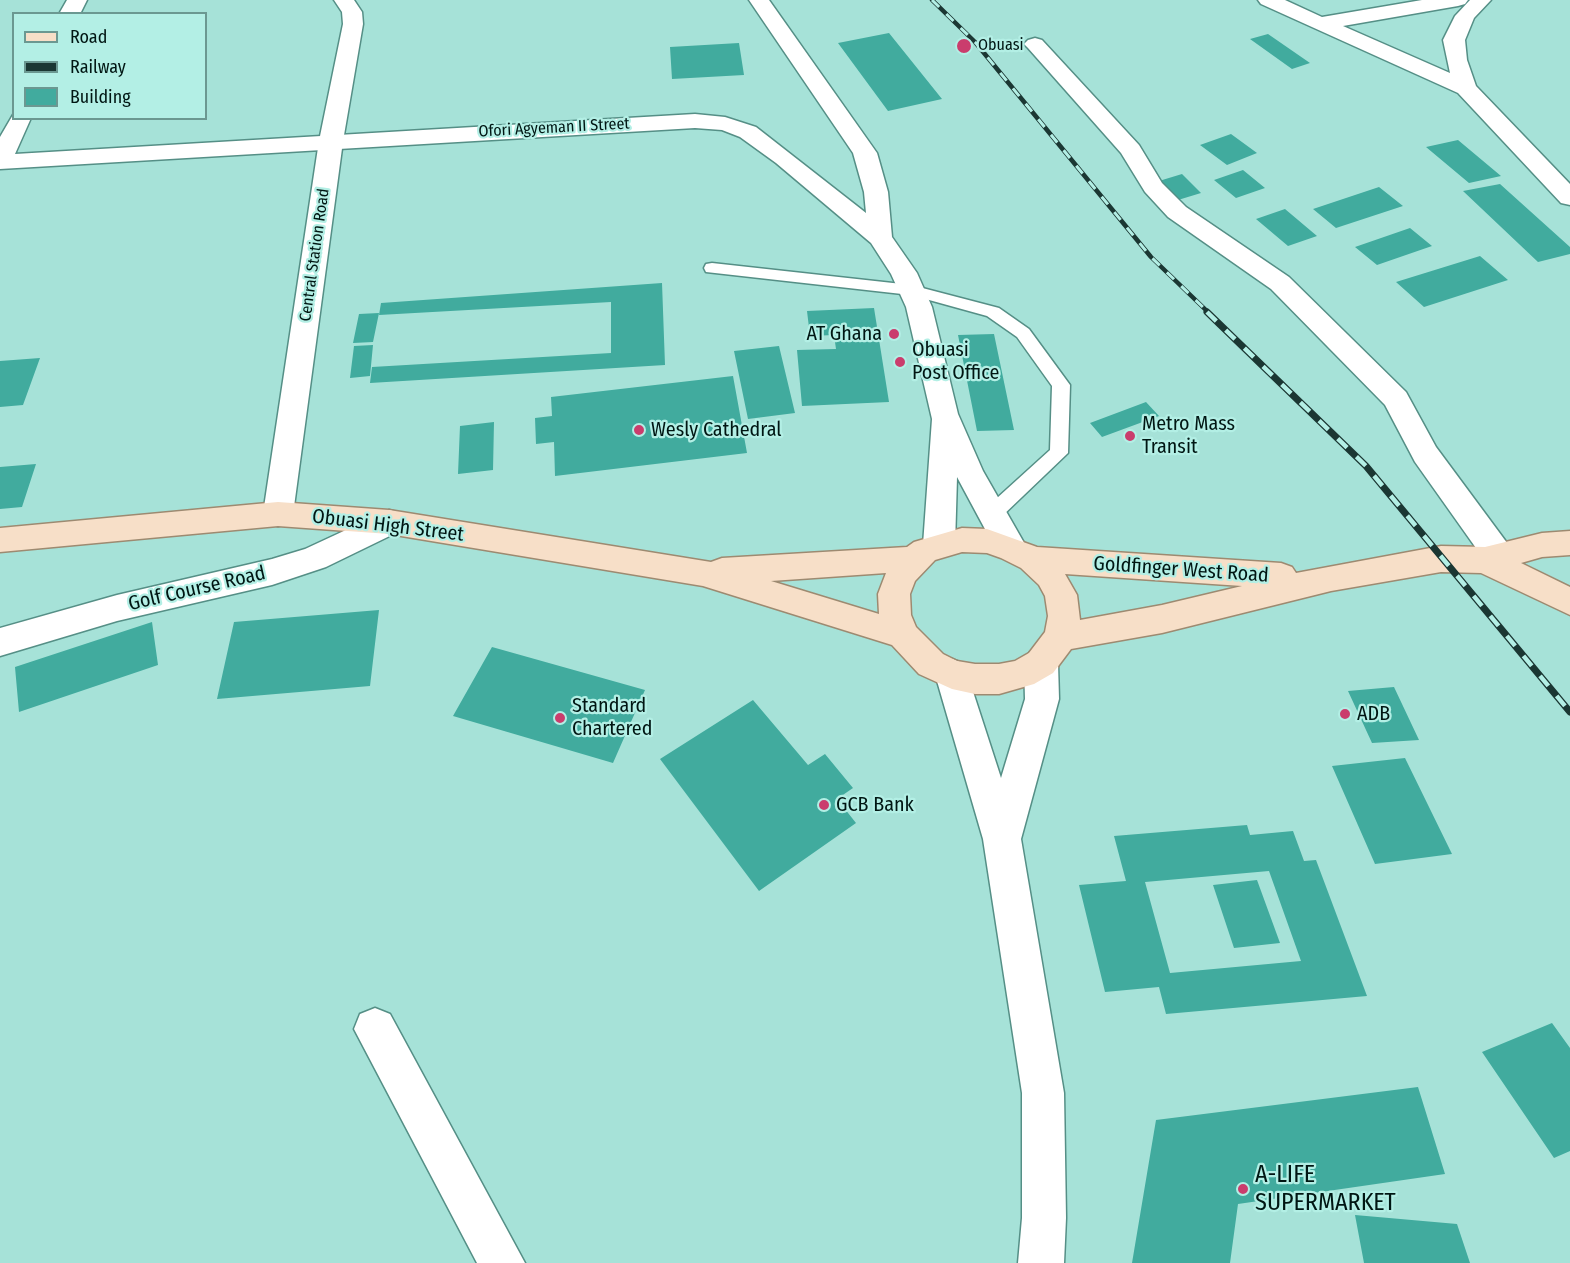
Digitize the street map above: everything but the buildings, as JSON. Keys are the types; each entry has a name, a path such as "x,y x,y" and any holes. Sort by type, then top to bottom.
{"main road":[{"name":"Obuasi High Street","path":"0,540 278,514 389,522 703,573 903,635"},
{"path":"962,540 987,541 1021,554 1050,576 1061,595 1064,616 1051,650 1022,674 999,679 975,679 952,674 923,657 903,635 895,615 894,594 901,575 926,552 962,540"},
{"path":"1492,558 1542,545 1570,543"},
{"name":"Obuasi High Street","path":"703,573 926,552"},
{"name":"Goldfinger West Road","path":"1021,554 1244,575 1330,578"},
{"path":"1492,558 1570,602"},
{"name":"Goldfinger West Road","path":"1051,650 1162,619 1330,578 1441,559 1492,558"}],"street":[{"name":"Central Station Road","path":"278,514 331,141 353,24 352,12 344,0"},
{"path":"759,0 865,153 876,192 880,237"},
{"path":"1268,0 1466,88 1570,198"},
{"path":"1321,23 1458,0"},
{"path":"1466,88 1456,60 1454,40 1465,16 1481,0"},
{"path":"1035,45 1131,150 1153,187 1178,212 1280,283 1396,399 1425,454 1492,558"},
{"path":"0,162 19,120"},
{"name":"Ofori Agyeman II Street","path":"0,162 695,121 725,124 748,132 784,158 880,237 904,273 919,308 944,414 969,472 1021,554"},
{"name":"Ofori Agyeman II Street","path":"926,552 944,414"},
{"name":"Golf Course Road","path":"0,642 117,608 272,572 315,558 389,522"},
{"path":"1002,839 1042,699 1051,650"},
{"path":"952,674 1002,839 1043,1093 1044,1218 1041,1263"},
{"path":"375,1029 502,1263"}],"lane":[{"path":"712,268 911,291 993,312 1023,333 1061,385 1059,453 993,513"}],"railway":[{"path":"932,0 975,42 1151,257 1209,313"},
{"path":"1207,312 1366,466 1570,712"}],"place":[{"name":"Obuasi","path":"964,46"},
{"name":"AT Ghana","path":"894,334"},
{"name":"Obuasi Post Office","path":"900,362"},
{"name":"Wesly Cathedral","path":"639,430"},
{"name":"Metro Mass Transit","path":"1130,436"},
{"name":"ADB","path":"1345,714"},
{"name":"Standard Chartered","path":"560,718"},
{"name":"GCB Bank","path":"824,805"},
{"name":"A-LIFE SUPERMARKET","path":"1243,1189"}]}
